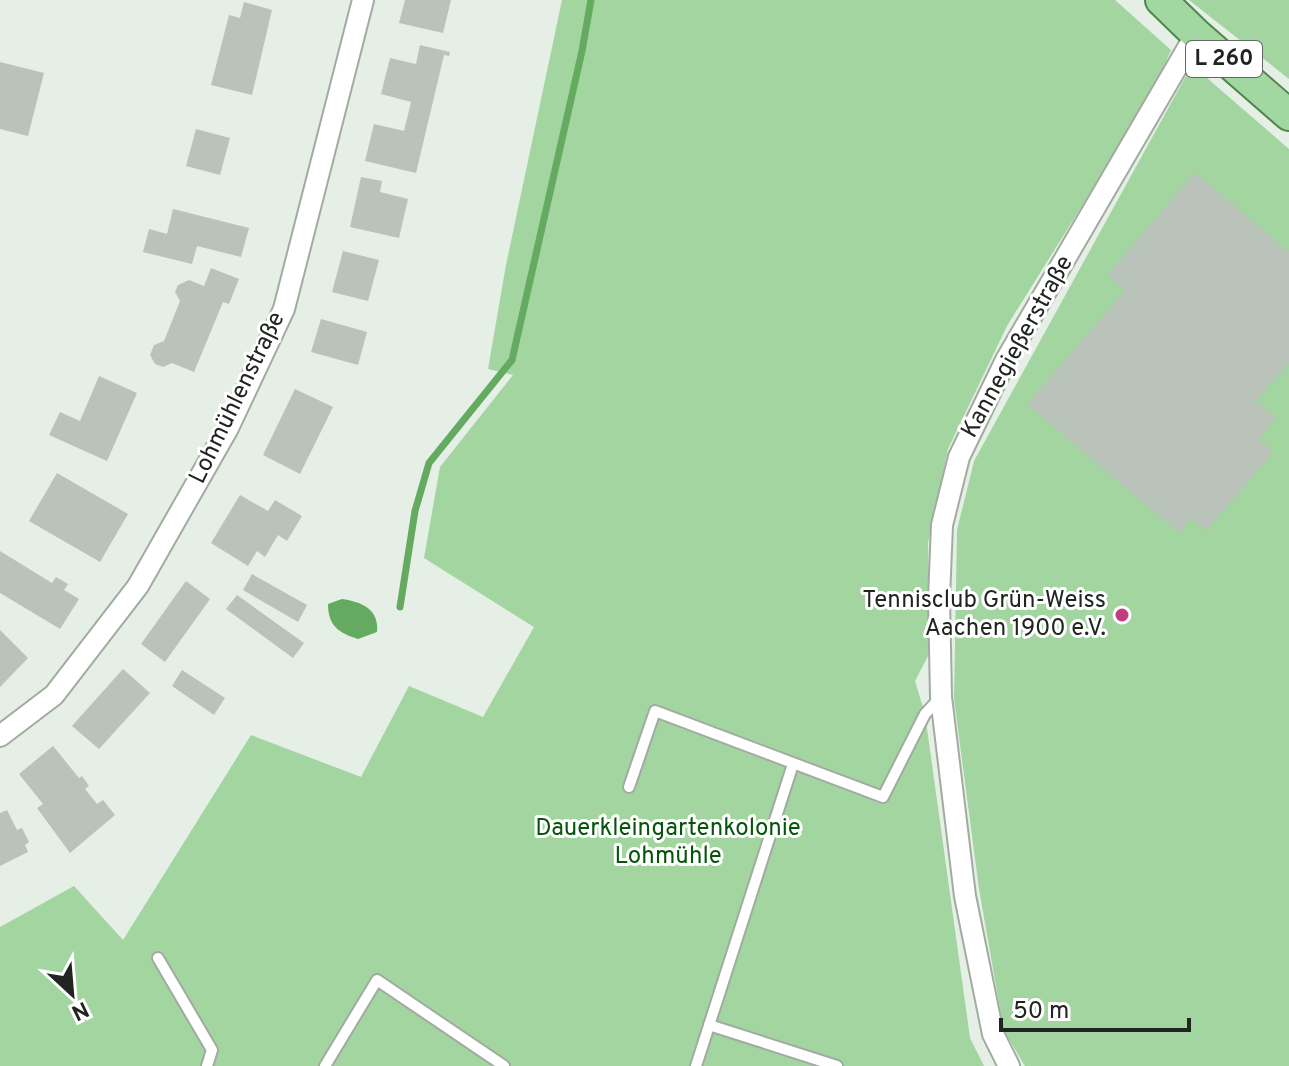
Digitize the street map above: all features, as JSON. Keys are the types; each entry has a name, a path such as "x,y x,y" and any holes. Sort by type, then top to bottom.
{"main road":[{"name":"L 260","path":"1161,0 1289,115"}],"street":[{"name":"Lohmühlenstraße","path":"0,736 54,695 138,586 228,428 284,309 363,0"},
{"name":"Kannegießerstraße","path":"1009,1066 993,1034 965,896 941,697 939,598 942,525 959,457 1006,360 1196,34"}],"lane":[{"path":"629,787 655,711 883,797 925,714 941,697"},
{"path":"696,1066 793,764"},
{"path":"158,958 212,1050 207,1066"},
{"path":"325,1066 377,980 504,1066"},
{"path":"709,1025 837,1066"}],"green space":[{"name":"Dauerkleingartenkolonie Lohmühle","path":"562,0 1115,0 1171,50 1160,75 1095,185 1007,326 948,449 928,543 930,652 915,681 925,714 970,1038 984,1066 0,1066 0,927 74,886 123,940 251,735 361,777 409,686 483,717 534,627 424,558 440,467 513,375 488,369 506,265"},
{"path":"1189,0 1289,0 1289,79"},
{"name":"Tennisclub Grün-Weiss Aachen 1900 e.V.","path":"1192,65 1289,149 1289,1066 1025,1066 1004,1031 979,889 954,699 957,530 974,461"}],"shaded area":[{"path":"342,599 368,608 375,618 377,632 358,639 336,628 330,618 328,604"}],"building":[{"path":"405,0 451,0 443,33 399,23"},
{"path":"244,2 272,10 252,95 211,85 229,15 240,18"},
{"path":"420,45 450,52 449,56 444,55 416,173 365,161 374,124 404,131 411,102 381,94 390,58 416,64"},
{"path":"0,62 44,73 28,136 0,129"},
{"path":"196,129 230,138 220,175 186,166"},
{"path":"1195,172 1289,252 1289,363 1256,401 1276,418 1259,439 1274,452 1206,531 1191,518 1179,533 1027,404 1125,290 1107,275"},
{"path":"361,177 382,181 380,192 408,199 399,238 350,227"},
{"path":"173,209 249,228 241,257 197,246 192,264 143,252 149,229 167,234"},
{"path":"343,251 379,260 368,301 332,292"},
{"path":"211,268 239,279 229,304 223,302 194,372 172,363 163,367 155,364 150,355 154,345 164,341 180,301 175,292 178,285 189,280 204,286"},
{"path":"321,319 367,332 358,365 311,352"},
{"path":"99,376 137,393 107,461 49,435 60,412 80,421"},
{"path":"295,389 333,407 300,474 263,455"},
{"path":"57,473 128,514 100,562 29,521"},
{"path":"240,495 268,511 275,500 302,516 287,541 278,535 265,557 257,551 248,566 211,543"},
{"path":"0,551 52,583 56,577 68,584 64,590 79,599 60,629 0,593"},
{"path":"252,574 307,605 298,622 243,590"},
{"path":"186,581 210,599 165,662 141,644"},
{"path":"237,595 304,643 293,658 226,609"},
{"path":"0,630 28,658 0,687"},
{"path":"123,669 150,693 99,749 72,726"},
{"path":"182,670 225,698 214,715 172,686"},
{"path":"53,746 79,778 82,776 89,786 85,789 97,804 103,800 115,815 70,853 37,808 43,804 19,774"},
{"path":"7,810 17,830 22,828 29,842 25,845 28,852 0,866 0,813"}],"waterway":[{"path":"400,607 415,511 429,463 512,360 591,0"}],"place":[{"name":"Tennisclub Grün-Weiss Aachen 1900 e.V.","path":"1122,615"}]}
